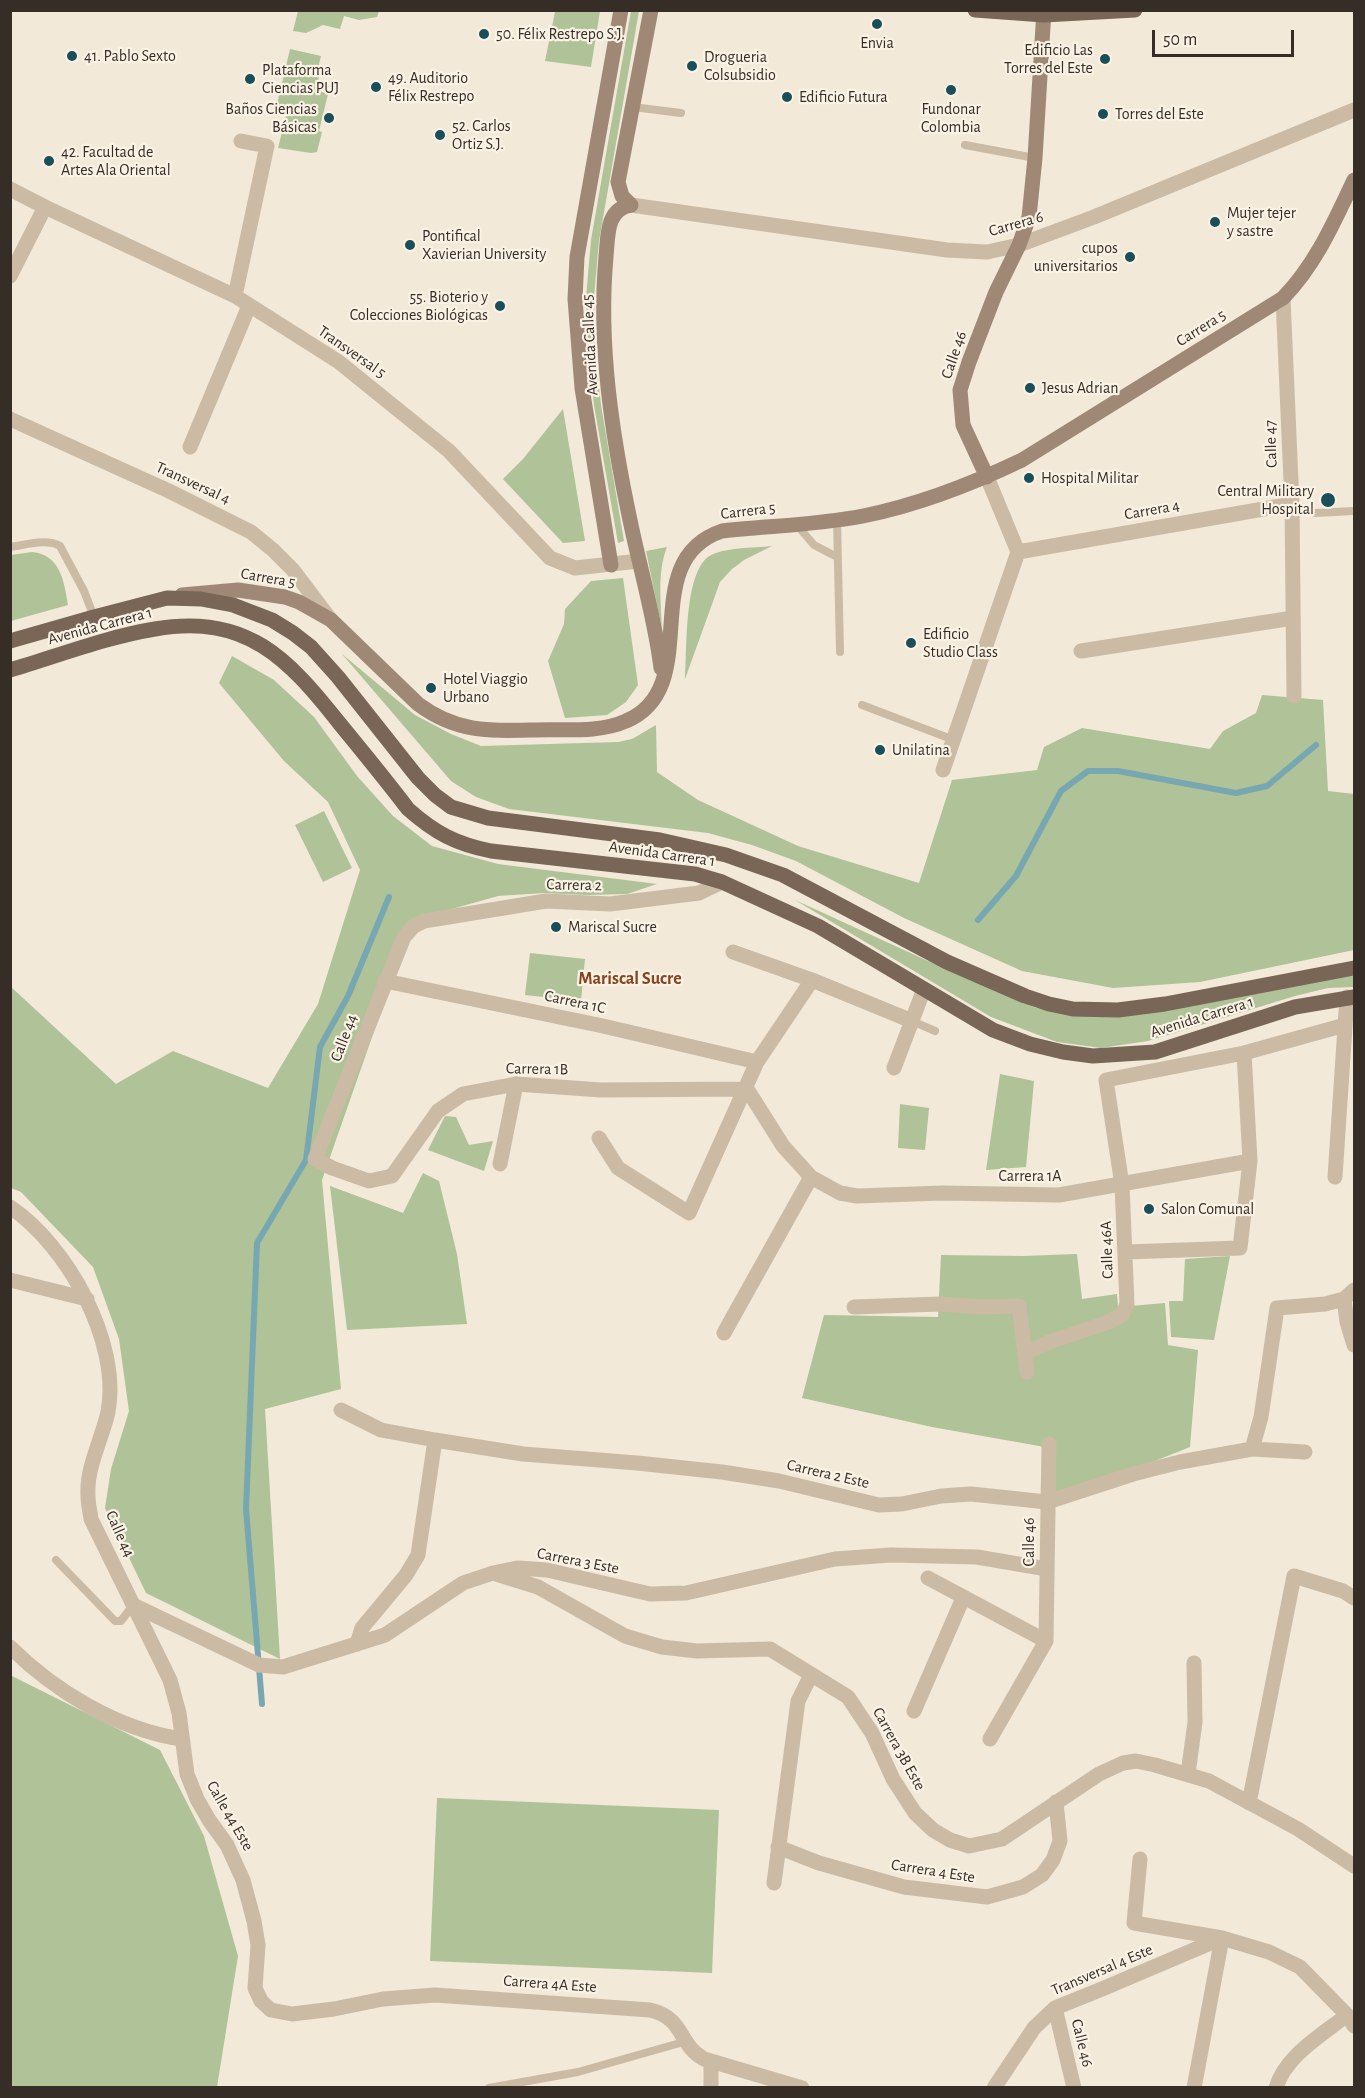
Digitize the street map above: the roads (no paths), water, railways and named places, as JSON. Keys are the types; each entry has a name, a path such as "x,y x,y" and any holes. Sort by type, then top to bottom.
{"main road":[{"name":"Avenida Calle 45","path":"611,565 582,388 575,299 577,257 621,10"},
{"path":"631,205 622,196 618,182 651,10"},
{"path":"975,10 1044,13 1135,10"},
{"name":"Calle 46","path":"987,477 963,425 960,390 996,292 1029,217 1044,13"},
{"name":"Carrera 5","path":"167,598 220,590 255,592 299,602 330,620 418,704 441,719 474,730 613,726 636,716 653,702 658,693 664,678 678,574 684,558 694,545 722,531 837,520 890,510 987,477 1056,440 1283,298 1305,273 1316,256 1354,180"},
{"name":"Avenida Calle 45","path":"631,205 619,208 610,225 605,266 604,321 614,432 661,666 658,693"},
{"name":"Avenida Carrera 1","path":"10,641 94,616 167,598 201,599 233,605 272,620 310,647 338,677 418,778 451,807 488,819 660,840 726,855 783,875 947,962 1024,996 1049,1004 1073,1009 1118,1010 1165,1004 1354,968"},
{"name":"Avenida Carrera 1","path":"10,670 133,633 156,629 203,626 231,632 259,643 284,660 308,683 408,809 426,825 445,837 467,846 491,851 695,874 722,882 818,926 976,1020 1030,1044 1062,1052 1092,1056 1155,1052 1295,1007 1351,997"}],"street":[{"name":"Carrera 6","path":"631,205 948,250 987,252 1019,244 1094,217 1354,110"},
{"path":"235,296 267,146 241,141"},
{"name":"Transversal 5","path":"10,189 235,296 339,362 449,451 550,558 575,568 639,561"},
{"path":"10,276 45,207"},
{"name":"Calle 47","path":"1283,298 1292,504 1294,696"},
{"path":"190,447 249,306"},
{"name":"Transversal 4","path":"10,419 169,491 251,532 293,570 330,620"},
{"name":"Calle 46","path":"987,477 1018,552"},
{"name":"Carrera 4","path":"1018,552 1292,504"},
{"path":"943,770 1018,552"},
{"path":"1081,651 1293,618"},
{"name":"Carrera 2","path":"424,921 546,901 610,904 699,893 722,882"},
{"name":"Calle 44","path":"332,1168 315,1160 404,937 414,926 424,921"},
{"path":"733,952 812,980 912,1022"},
{"path":"599,1138 618,1168 689,1213 747,1089 757,1062 812,980"},
{"name":"Carrera 1C","path":"385,981 603,1026 757,1062"},
{"path":"894,1068 924,989"},
{"path":"1335,1177 1345,1025 1351,997"},
{"path":"1126,1252 1240,1248 1250,1161 1244,1053 1345,1025"},
{"name":"Calle 46A","path":"1025,1353 1049,1342 1106,1323 1122,1315 1127,1304 1122,1185 1106,1080 1244,1053"},
{"path":"500,1164 516,1084"},
{"name":"Carrera 1B","path":"332,1168 369,1181 392,1176 438,1111 463,1094 516,1084 601,1090 747,1089"},
{"path":"724,1334 811,1178 783,1146 747,1089"},
{"name":"Carrera 1A","path":"811,1178 840,1193 857,1196 943,1193 1059,1195 1250,1161"},
{"name":"Calle 44","path":"10,1207 22,1215 64,1261 87,1299 98,1324 106,1356 109,1394 108,1411 88,1495 96,1531 173,1687 179,1713 181,1739"},
{"path":"10,1280 87,1299"},
{"path":"1252,1449 1261,1417 1277,1308 1325,1304 1349,1294 1347,1322 1354,1345"},
{"path":"854,1306 940,1304 982,1307 1019,1306 1027,1372"},
{"name":"Carrera 2 Este","path":"341,1410 381,1430 435,1440 523,1454 637,1462 722,1472 779,1481 879,1504 902,1504 941,1496 971,1494 1047,1502 1133,1474 1180,1462 1252,1449 1305,1452"},
{"path":"357,1644 362,1628 406,1575 418,1555 435,1440"},
{"name":"Calle 46","path":"1046,1641 1049,1444"},
{"name":"Carrera 3 Este","path":"133,1605 259,1665 283,1667 385,1635 463,1584 492,1573 518,1569 548,1570 650,1594 686,1593 835,1560 891,1555 977,1557 1047,1569"},
{"name":"Carrera 3B Este","path":"492,1573 538,1587 626,1636 662,1647 697,1651 770,1649 848,1697 872,1733 893,1779 915,1813 933,1830 950,1840 969,1846 1002,1839 1099,1774 1123,1763 1136,1761 1209,1781 1298,1828 1354,1866"},
{"path":"1249,1803 1294,1576 1343,1591 1354,1598"},
{"path":"928,1578 1046,1641 990,1738"},
{"path":"914,1711 963,1598"},
{"path":"10,1647 44,1676 107,1715 139,1730 181,1739"},
{"path":"1188,1774 1195,1722 1194,1664"},
{"path":"774,1883 798,1701 811,1675"},
{"name":"Calle 44 Este","path":"181,1739 187,1774 197,1799 227,1845 243,1881 258,1945 255,1988 261,2001 271,2010"},
{"name":"Carrera 4 Este","path":"778,1847 819,1863 904,1887 987,1897 1023,1887 1042,1875 1053,1860 1060,1841 1056,1802"},
{"path":"1140,1859 1134,1923 1221,1938 1269,1952 1300,1967 1351,2020 1305,2048 1287,2066 1276,2088"},
{"path":"1194,2088 1221,1938"},
{"name":"Transversal 4 Este","path":"994,2088 1034,2028 1055,2008 1221,1938"},
{"name":"Carrera 4A Este","path":"271,2010 292,2014 334,2009 383,1999 435,1995 598,2005 658,2012 670,2018 699,2056 711,2062 802,2088"},
{"name":"Calle 46","path":"1055,2008 1074,2088"},
{"path":"711,2062 711,2088"}],"lane":[{"path":"633,107 681,113"},
{"path":"965,146 1035,158"},
{"path":"1292,504 1315,513 1354,511"},
{"path":"837,520 840,652"},
{"path":"796,524 814,545 837,557"},
{"path":"10,547 45,543 60,546 84,591 94,616"},
{"path":"862,705 954,740"},
{"path":"912,1022 935,1031"},
{"path":"56,1560 115,1621 122,1621 133,1605"},
{"path":"489,2088 578,2072 687,2041"}],"waterway":[{"path":"978,920 1016,876 1061,791 1088,771 1118,771 1236,793 1267,786 1316,745"},
{"path":"262,1704 246,1509 257,1243 306,1160 320,1047 348,996 389,897"}],"place":[{"name":"Envia","path":"877,24"},
{"name":"50. Félix Restrepo S.J.","path":"484,34"},
{"name":"41. Pablo Sexto","path":"72,56"},
{"name":"Edificio Las Torres del Este","path":"1105,59"},
{"name":"Drogueria Colsubsidio","path":"692,66"},
{"name":"Plataforma Ciencias PUJ","path":"250,79"},
{"name":"49. Auditorio Félix Restrepo","path":"376,87"},
{"name":"Fundonar Colombia","path":"951,90"},
{"name":"Edificio Futura","path":"787,97"},
{"name":"Torres del Este","path":"1103,114"},
{"name":"Baños Ciencias Básicas","path":"329,118"},
{"name":"52. Carlos Ortiz S.J.","path":"440,135"},
{"name":"42. Facultad de Artes Ala Oriental","path":"49,161"},
{"name":"Mujer tejer y sastre","path":"1215,222"},
{"name":"Pontifical Xavierian University","path":"410,245"},
{"name":"cupos universitarios","path":"1130,257"},
{"name":"55. Bioterio y Colecciones Biológicas","path":"500,306"},
{"name":"Jesus Adrian","path":"1030,388"},
{"name":"Hospital Militar","path":"1029,478"},
{"name":"Central Military Hospital","path":"1328,500"},
{"name":"Edificio Studio Class","path":"911,643"},
{"name":"Hotel Viaggio Urbano","path":"431,688"},
{"name":"Unilatina","path":"880,750"},
{"name":"Mariscal Sucre","path":"556,927"},
{"name":"Salon Comunal","path":"1149,1209"}],"district":[{"name":"Mariscal Sucre","path":"630,979"}]}
